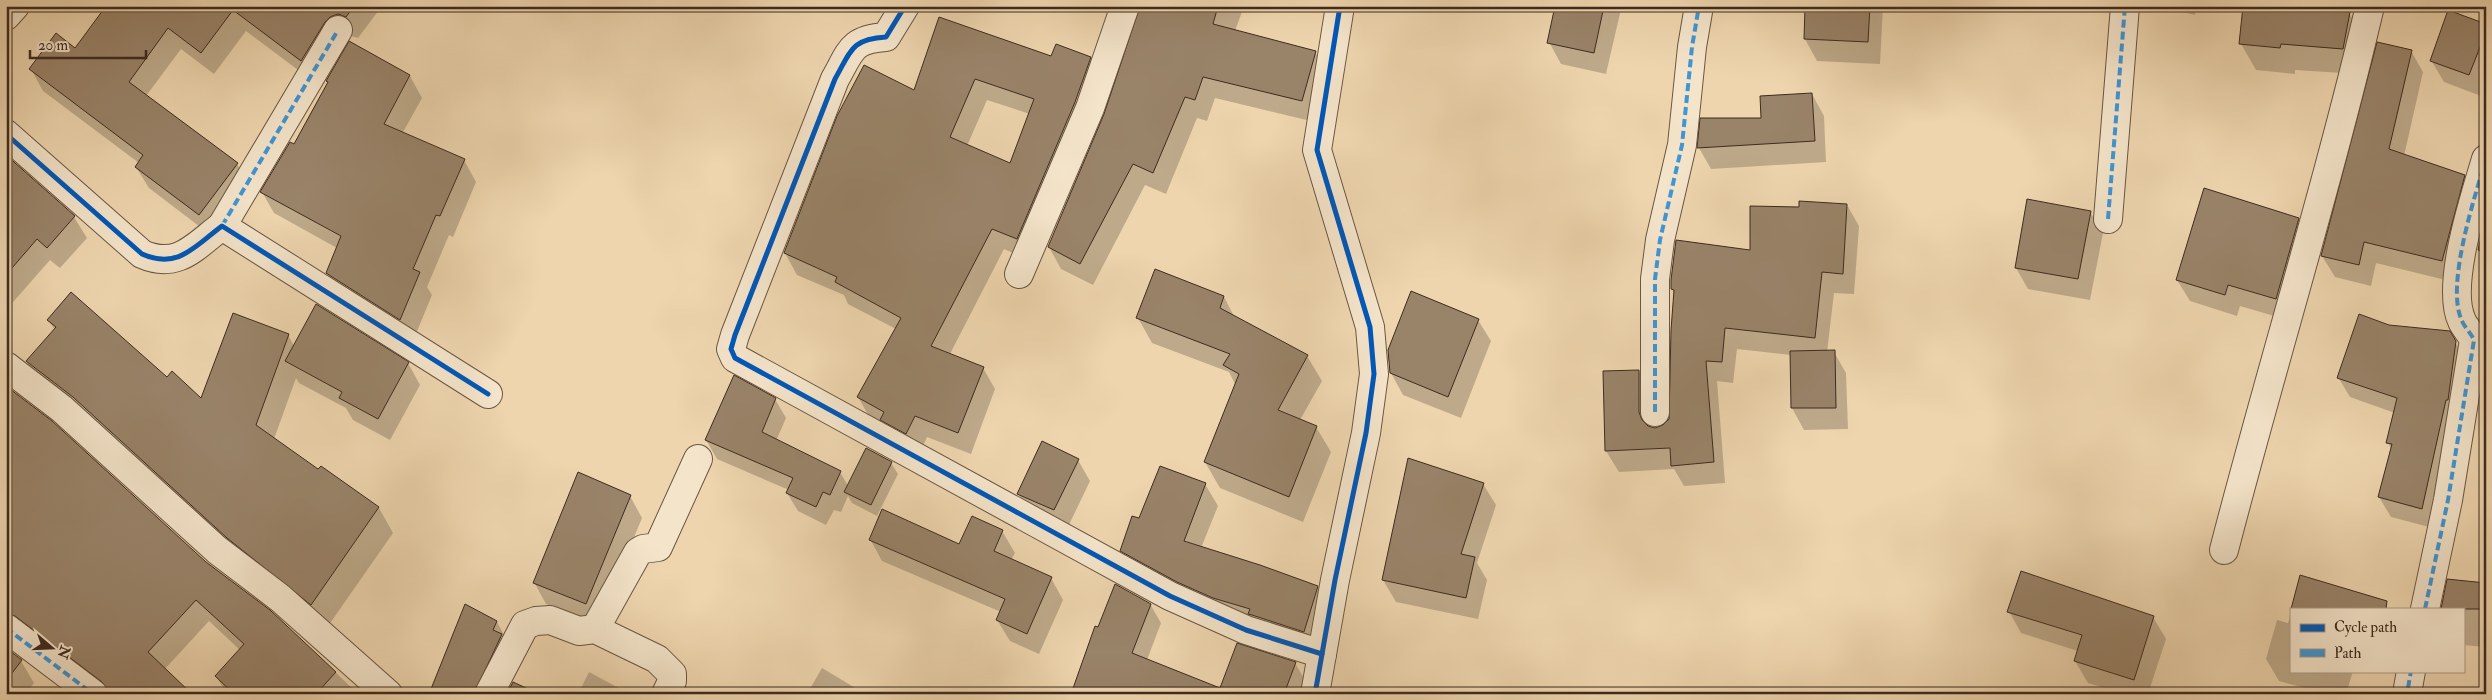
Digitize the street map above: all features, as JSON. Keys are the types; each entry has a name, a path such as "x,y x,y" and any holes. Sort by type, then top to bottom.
{"street":[{"path":"6,16 14,6"},
{"path":"905,6 886,37 868,38 852,48 835,79 735,335 731,349 735,358 1170,596 1246,630 1322,654"},
{"path":"1019,274 1090,108 1125,6"},
{"path":"1315,694 1366,433 1374,374 1370,327 1317,150 1340,6"},
{"path":"1655,412 1655,280 1660,240 1682,144 1692,47 1699,6"},
{"path":"2108,219 2125,6"},
{"path":"2224,550 2264,394 2348,98 2370,6"},
{"path":"6,134 135,248 156,260 168,261 178,258 222,226 338,30"},
{"path":"2425,608 2448,500 2474,340 2461,320 2456,289 2464,237 2486,160"},
{"path":"222,226 488,394"},
{"path":"6,366 62,409 217,550 280,598 388,694"},
{"path":"595,629 638,552 658,547 698,459"},
{"path":"490,694 525,625 536,621 550,620 579,631 595,629 657,659 672,674 672,681 666,694"},
{"path":"6,628 93,694"}],"building":[{"path":"106,6 354,6 346,17 338,14 330,17 325,22 301,61 233,10 201,53 168,28 129,82 238,163 199,215 135,167 143,155 29,69 56,33 75,48"},
{"path":"1140,6 1218,6 1213,24 1316,51 1302,101 1203,77 1195,100 1185,97 1153,173 1133,164 1080,264 1048,247 1104,114"},
{"path":"1555,6 1604,6 1594,53 1547,43"},
{"path":"1805,6 1870,6 1868,42 1804,39"},
{"path":"2243,6 2284,6 2350,12 2343,49 2281,44 2280,48 2239,44"},
{"path":"2448,10 2486,24 2486,32 2469,75 2430,61"},
{"path":"939,17 1051,56 1056,44 1091,57 1075,102 1017,239 992,229 931,346 984,367 958,433 915,416 906,434 880,420 884,412 857,397 901,318 835,282 837,277 784,253 837,116 864,65 914,90","holes":["975,79 1034,99 1010,163 950,137"]},
{"path":"349,41 410,75 384,124 465,159 440,216 436,215 413,269 420,272 400,320 326,273 341,236 260,192 290,142 294,144"},
{"path":"2377,42 2412,50 2389,149 2465,175 2442,261 2364,242 2359,265 2321,256"},
{"path":"1812,93 1815,141 1697,148 1700,118 1761,118 1760,96"},
{"path":"6,155 75,216 47,248 37,239 6,275"},
{"path":"2204,188 2299,218 2276,299 2228,285 2225,295 2176,280"},
{"path":"2027,199 2091,211 2078,279 2015,268"},
{"path":"1799,201 1847,204 1843,274 1822,272 1815,338 1725,328 1722,362 1706,361 1714,462 1671,466 1670,448 1605,451 1603,371 1639,370 1639,412 1642,420 1648,426 1655,428 1663,425 1669,419 1674,290 1671,289 1671,280 1676,240 1750,250 1750,206 1799,207"},
{"path":"2486,216 2486,252 2478,250"},
{"path":"1155,269 1224,296 1220,308 1308,355 1278,410 1317,426 1289,497 1204,462 1239,374 1223,365 1230,354 1136,318"},
{"path":"1411,291 1479,319 1448,397 1390,373 1388,350"},
{"path":"71,292 167,377 172,371 201,398 233,313 289,334 256,425 318,469 321,466 379,507 311,605 227,538 73,397 26,361 56,327 47,320"},
{"path":"316,304 409,362 378,419 339,398 342,392 285,361"},
{"path":"2359,314 2389,325 2450,331 2456,341 2448,400 2446,400 2422,509 2378,497 2392,444 2386,443 2397,398 2337,378"},
{"path":"1835,350 1836,408 1791,408 1790,351"},
{"path":"734,375 776,398 762,432 841,471 830,495 823,492 816,507 786,493 793,478 705,440"},
{"path":"6,386 52,421 206,562 270,610 336,672 316,694 234,694 215,676 244,644 196,600 148,652 192,694 108,694 102,682 15,616 6,613"},
{"path":"1042,441 1079,459 1054,510 1017,494"},
{"path":"866,448 892,462 871,505 844,492"},
{"path":"1408,458 1484,483 1461,554 1475,557 1466,598 1382,580"},
{"path":"1160,466 1206,483 1184,541 1318,586 1304,632 1248,614 1250,609 1213,598 1177,582 1120,551 1132,516 1139,518"},
{"path":"578,472 631,495 586,604 533,583"},
{"path":"882,509 959,544 972,516 1003,530 994,551 1052,577 1027,634 996,620 1005,599 869,540"},
{"path":"2021,571 2154,616 2134,680 2074,661 2082,635 2007,612"},
{"path":"2300,575 2387,601 2386,608 2291,608"},
{"path":"2447,579 2486,583 2486,609 2441,608"},
{"path":"1115,584 1151,604 1132,653 1220,688 1237,643 1296,662 1284,694 1071,694 1095,626 1098,627"},
{"path":"465,604 497,621 493,630 502,634 474,694 429,694"},
{"path":"6,648 22,660 6,681"},
{"path":"513,682 539,694 507,694"}],"marked path":[{"path":"1655,412 1655,279 1660,240 1682,145 1692,47 1699,6"},
{"path":"2108,219 2125,6"},
{"path":"222,226 338,30"},
{"path":"2425,608 2448,500 2474,340 2462,321 2458,306 2459,264 2469,217 2486,159"},
{"path":"6,628 93,694"},
{"path":"2408,688 2411,672"}],"cycle path":[{"path":"905,6 886,37 866,40 853,48 835,79 735,335 731,349 735,358 1170,596 1246,630 1322,654"},
{"path":"1315,694 1335,580 1366,433 1374,374 1370,327 1317,150 1340,6"},
{"path":"6,134 142,254 166,259 185,254 222,226 488,394"}]}
